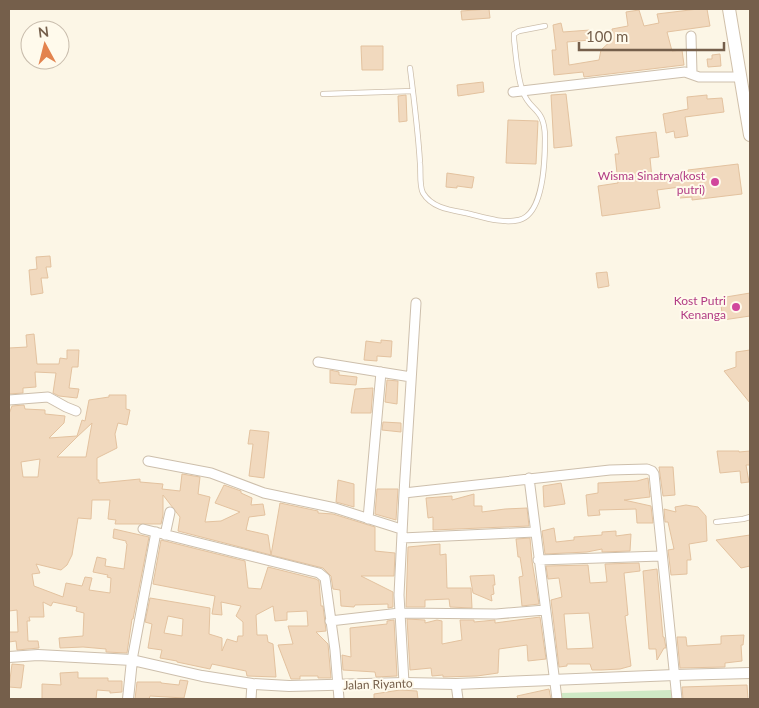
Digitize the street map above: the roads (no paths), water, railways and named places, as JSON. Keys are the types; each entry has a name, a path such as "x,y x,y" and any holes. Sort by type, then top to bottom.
{"main road":[{"path":"728,9 750,135"}],"street":[{"path":"691,36 692,74"},
{"path":"518,91 685,72 699,77 739,77"},
{"path":"404,683 400,613 402,533 416,303"},
{"path":"318,362 411,377"},
{"path":"368,519 382,372"},
{"path":"9,400 48,397 76,411"},
{"path":"148,461 211,473 264,493 335,508 402,533 535,532"},
{"path":"404,493 610,470 647,469 652,471 677,699"},
{"path":"529,478 544,610 557,699"},
{"path":"128,699 132,660 160,534 170,512"},
{"path":"143,529 319,573 325,578 339,699"},
{"path":"538,560 661,556"},
{"path":"330,621 400,613 496,614 544,610"},
{"name":"Jalan Riyanto","path":"9,657 38,655 132,660 202,676 252,684 289,686 404,683 456,684 750,673"},
{"path":"251,699 252,684"},
{"path":"456,684 458,699"}],"lane":[{"path":"410,68 422,191 431,202 444,208 503,221 521,220 530,212 540,194 546,136 540,113 518,91 514,34 519,31 545,26"},
{"path":"323,94 413,91"},
{"path":"716,522 750,517"}],"place":[{"name":"Wisma Sinatrya(kost putri)","path":"715,182"},
{"name":"Kost Putri Kenanga","path":"736,307"}]}
